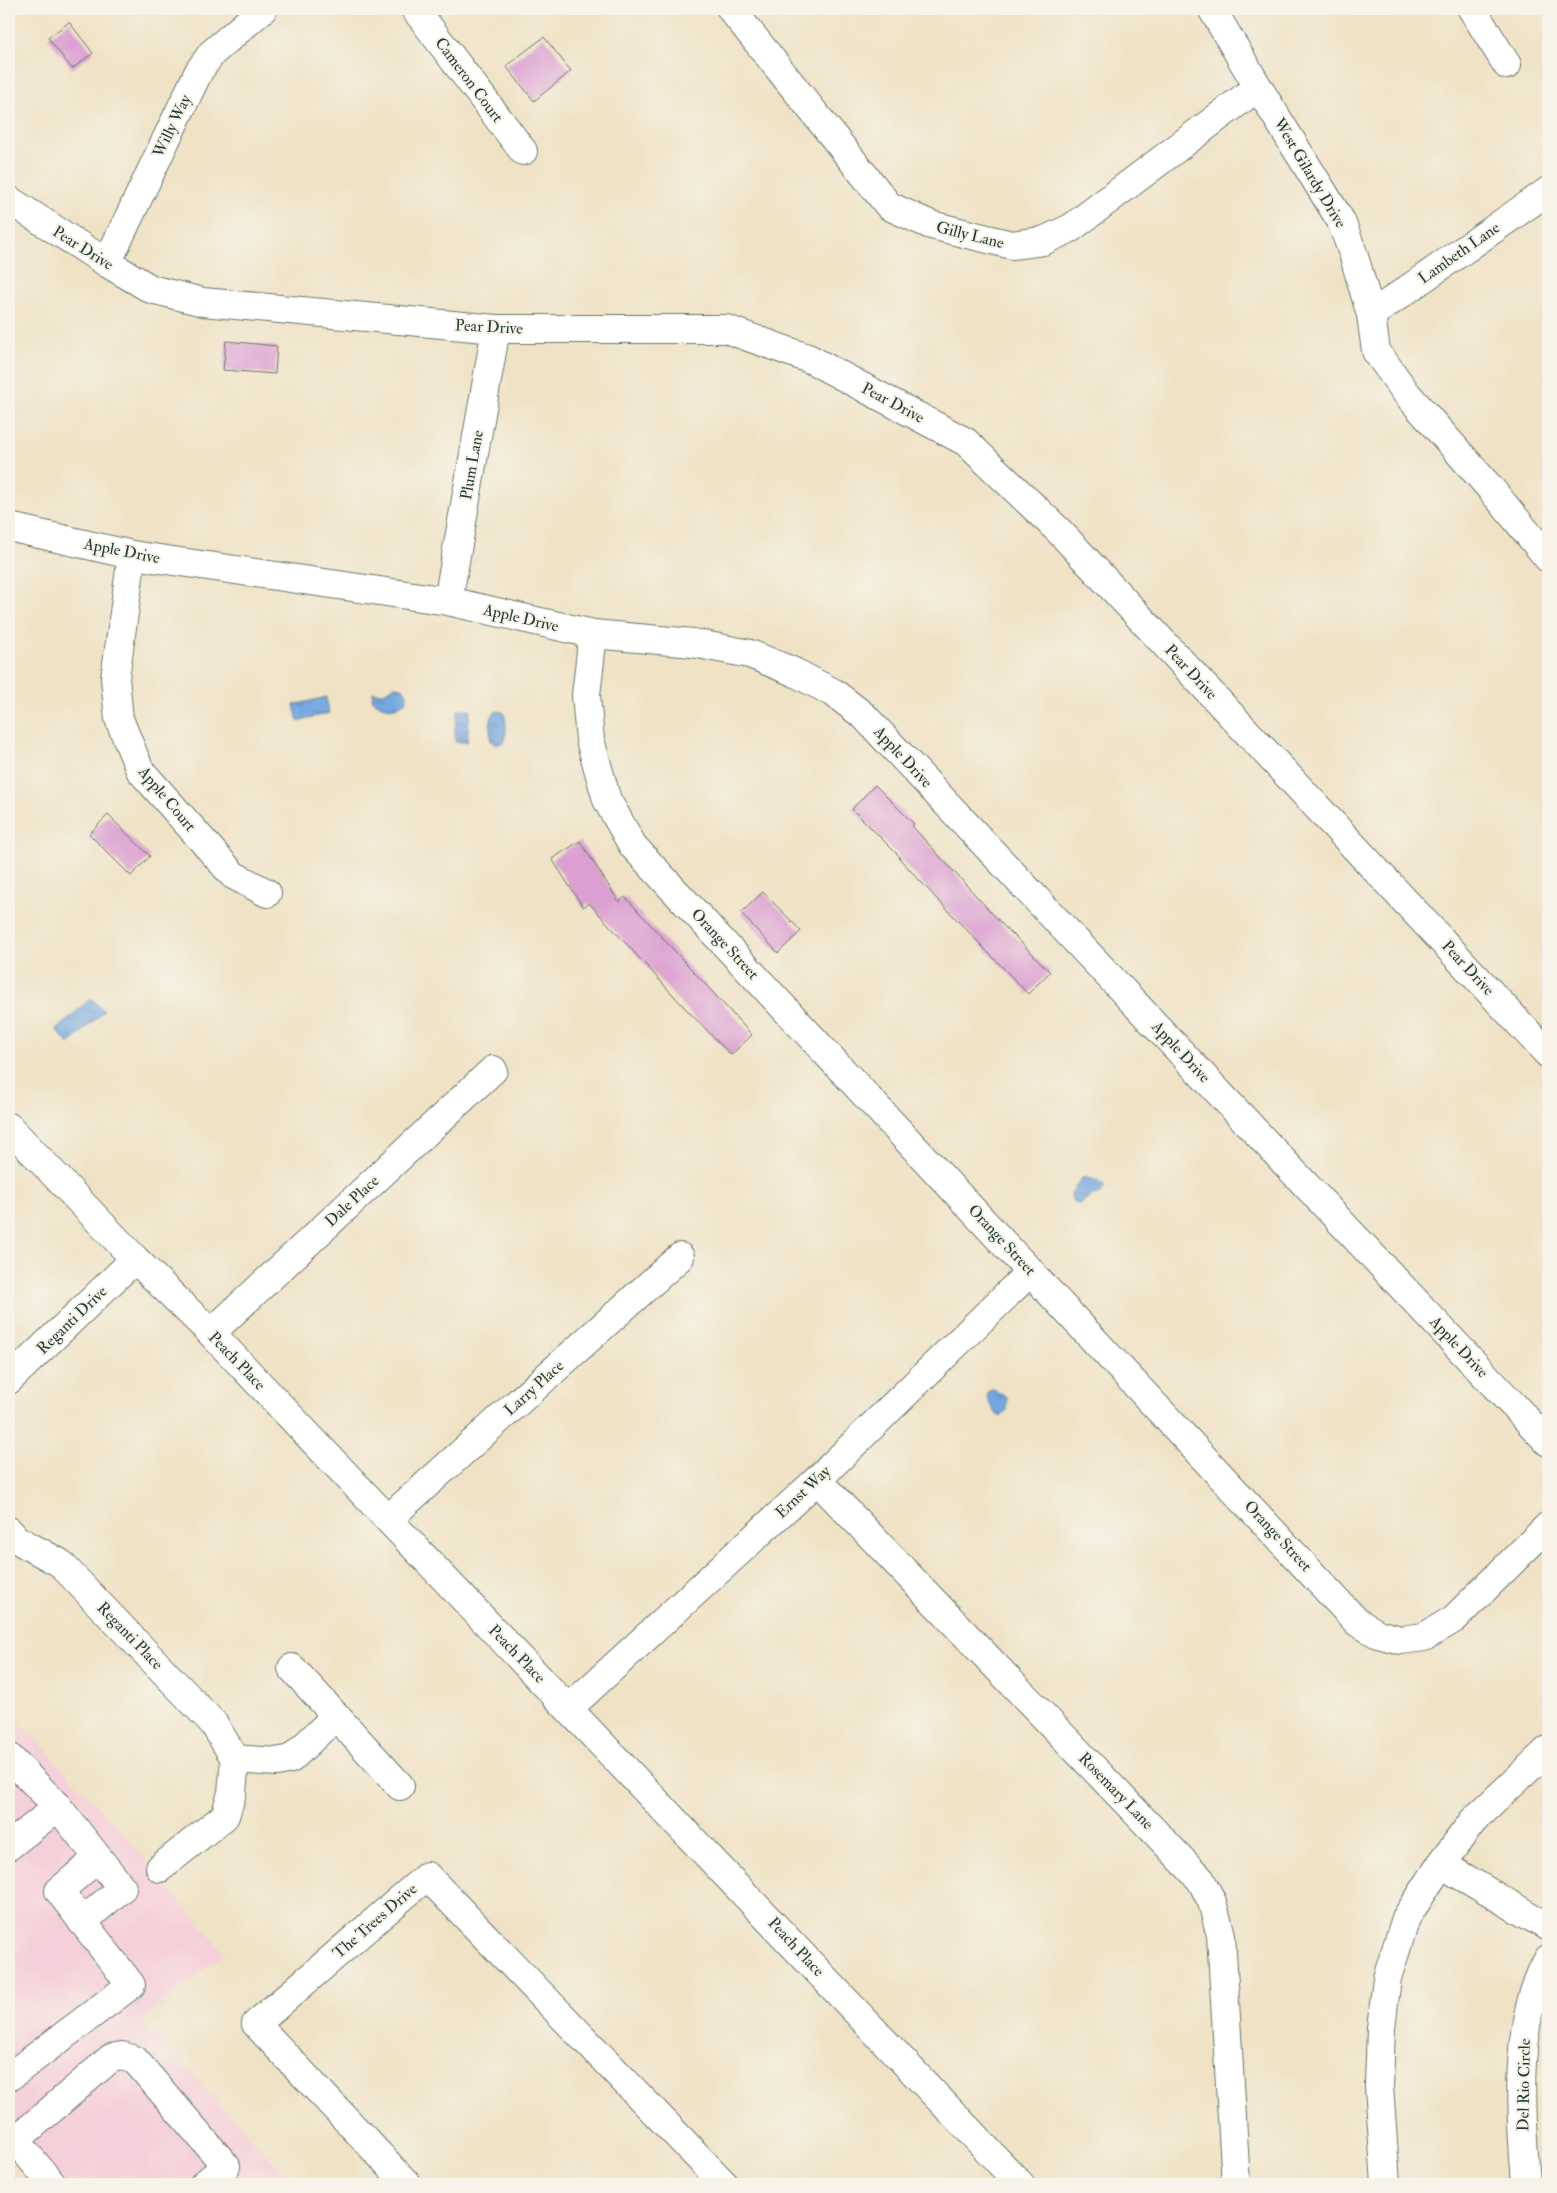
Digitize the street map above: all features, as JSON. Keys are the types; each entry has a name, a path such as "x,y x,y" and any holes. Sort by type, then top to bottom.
{"street":[{"name":"Willy Way","path":"107,263 199,71 212,53 263,9"},
{"name":"Cameron Court","path":"415,9 523,151"},
{"name":"Gilly Lane","path":"731,9 889,206 931,225 1012,245 1044,242 1070,228 1258,87"},
{"name":"West Gilardy Drive","path":"1212,9 1258,87 1342,221 1371,315 1376,351 1402,387 1548,558"},
{"path":"1472,9 1506,65"},
{"name":"Lambeth Lane","path":"1371,315 1548,191"},
{"name":"Pear Drive","path":"9,200 151,289 203,302 496,329 726,329 810,360 966,442 1060,532 1548,1054"},
{"name":"Plum Lane","path":"448,601 496,329"},
{"name":"Apple Drive","path":"9,526 132,555 448,601 593,634 693,643 750,654 794,672 834,693 864,716 1548,1442"},
{"name":"Apple Court","path":"132,555 115,678 119,719 140,770 233,875 267,893"},
{"name":"Orange Street","path":"593,634 586,695 590,740 607,800 633,846 1357,1622 1378,1634 1400,1640 1424,1637 1454,1619 1548,1526"},
{"name":"Dale Place","path":"211,1333 493,1070"},
{"name":"Peach Place","path":"9,1127 135,1259 211,1333 1020,2184"},
{"name":"Larry Place","path":"388,1519 680,1257"},
{"name":"Reganti Drive","path":"10,1377 135,1259"},
{"name":"Ernst Way","path":"569,1708 817,1480 1031,1271"},
{"name":"Rosemary Lane","path":"817,1480 1201,1880 1212,1902 1221,1935 1236,2184"},
{"name":"Reganti Place","path":"9,1531 16,1539 60,1563 214,1724 235,1759"},
{"path":"292,1668 400,1786"},
{"path":"160,1868 225,1816 232,1793 235,1759 277,1762 291,1759 336,1716"},
{"path":"1386,2184 1379,2086 1381,2028 1387,1978 1406,1918 1441,1864 1473,1821 1548,1750"},
{"path":"9,1757 58,1807 122,1888 82,1922"},
{"path":"9,1846 58,1807"},
{"path":"9,2077 131,1984 59,1891 98,1858"},
{"path":"1441,1864 1548,1927"},
{"name":"The Trees Drive","path":"407,2184 256,2024 427,1876 724,2184"},
{"name":"Del Rio Circle","path":"1526,2184 1521,2079 1524,2037 1534,1994 1548,1960"},
{"path":"52,2184 12,2136 111,2058 122,2056 135,2060 226,2166 204,2184"}],"shaded area":[{"path":"9,1711 116,1826 224,1953 142,2022 295,2184 52,2184 9,2132"}],"water":[{"path":"394,686 402,687 406,693 407,699 404,703 392,708 384,707 377,704 372,698 373,692 384,693"},
{"path":"326,697 329,713 298,721 294,705"},
{"path":"458,710 470,710 467,742 455,742"},
{"path":"496,711 503,712 506,726 505,741 497,745 491,741 490,729 493,714"},
{"path":"91,998 104,1011 69,1044 56,1030"},
{"path":"1083,1177 1100,1181 1105,1187 1100,1194 1090,1196 1078,1204 1072,1200 1071,1193"},
{"path":"994,1389 1007,1398 1007,1411 1001,1417 993,1410 988,1398 987,1392"}],"building":[{"path":"69,22 93,53 72,69 48,38"},
{"path":"544,37 571,71 534,101 506,66"},
{"path":"226,341 277,346 275,374 223,370"},
{"path":"875,785 914,824 912,826 1012,935 1050,972 1028,994 935,897 900,857 852,809"},
{"path":"108,815 150,856 131,876 89,834"},
{"path":"580,841 619,902 625,897 752,1035 731,1055 685,1008 589,903 583,907 552,859"},
{"path":"763,892 801,931 778,953 741,913"}]}
